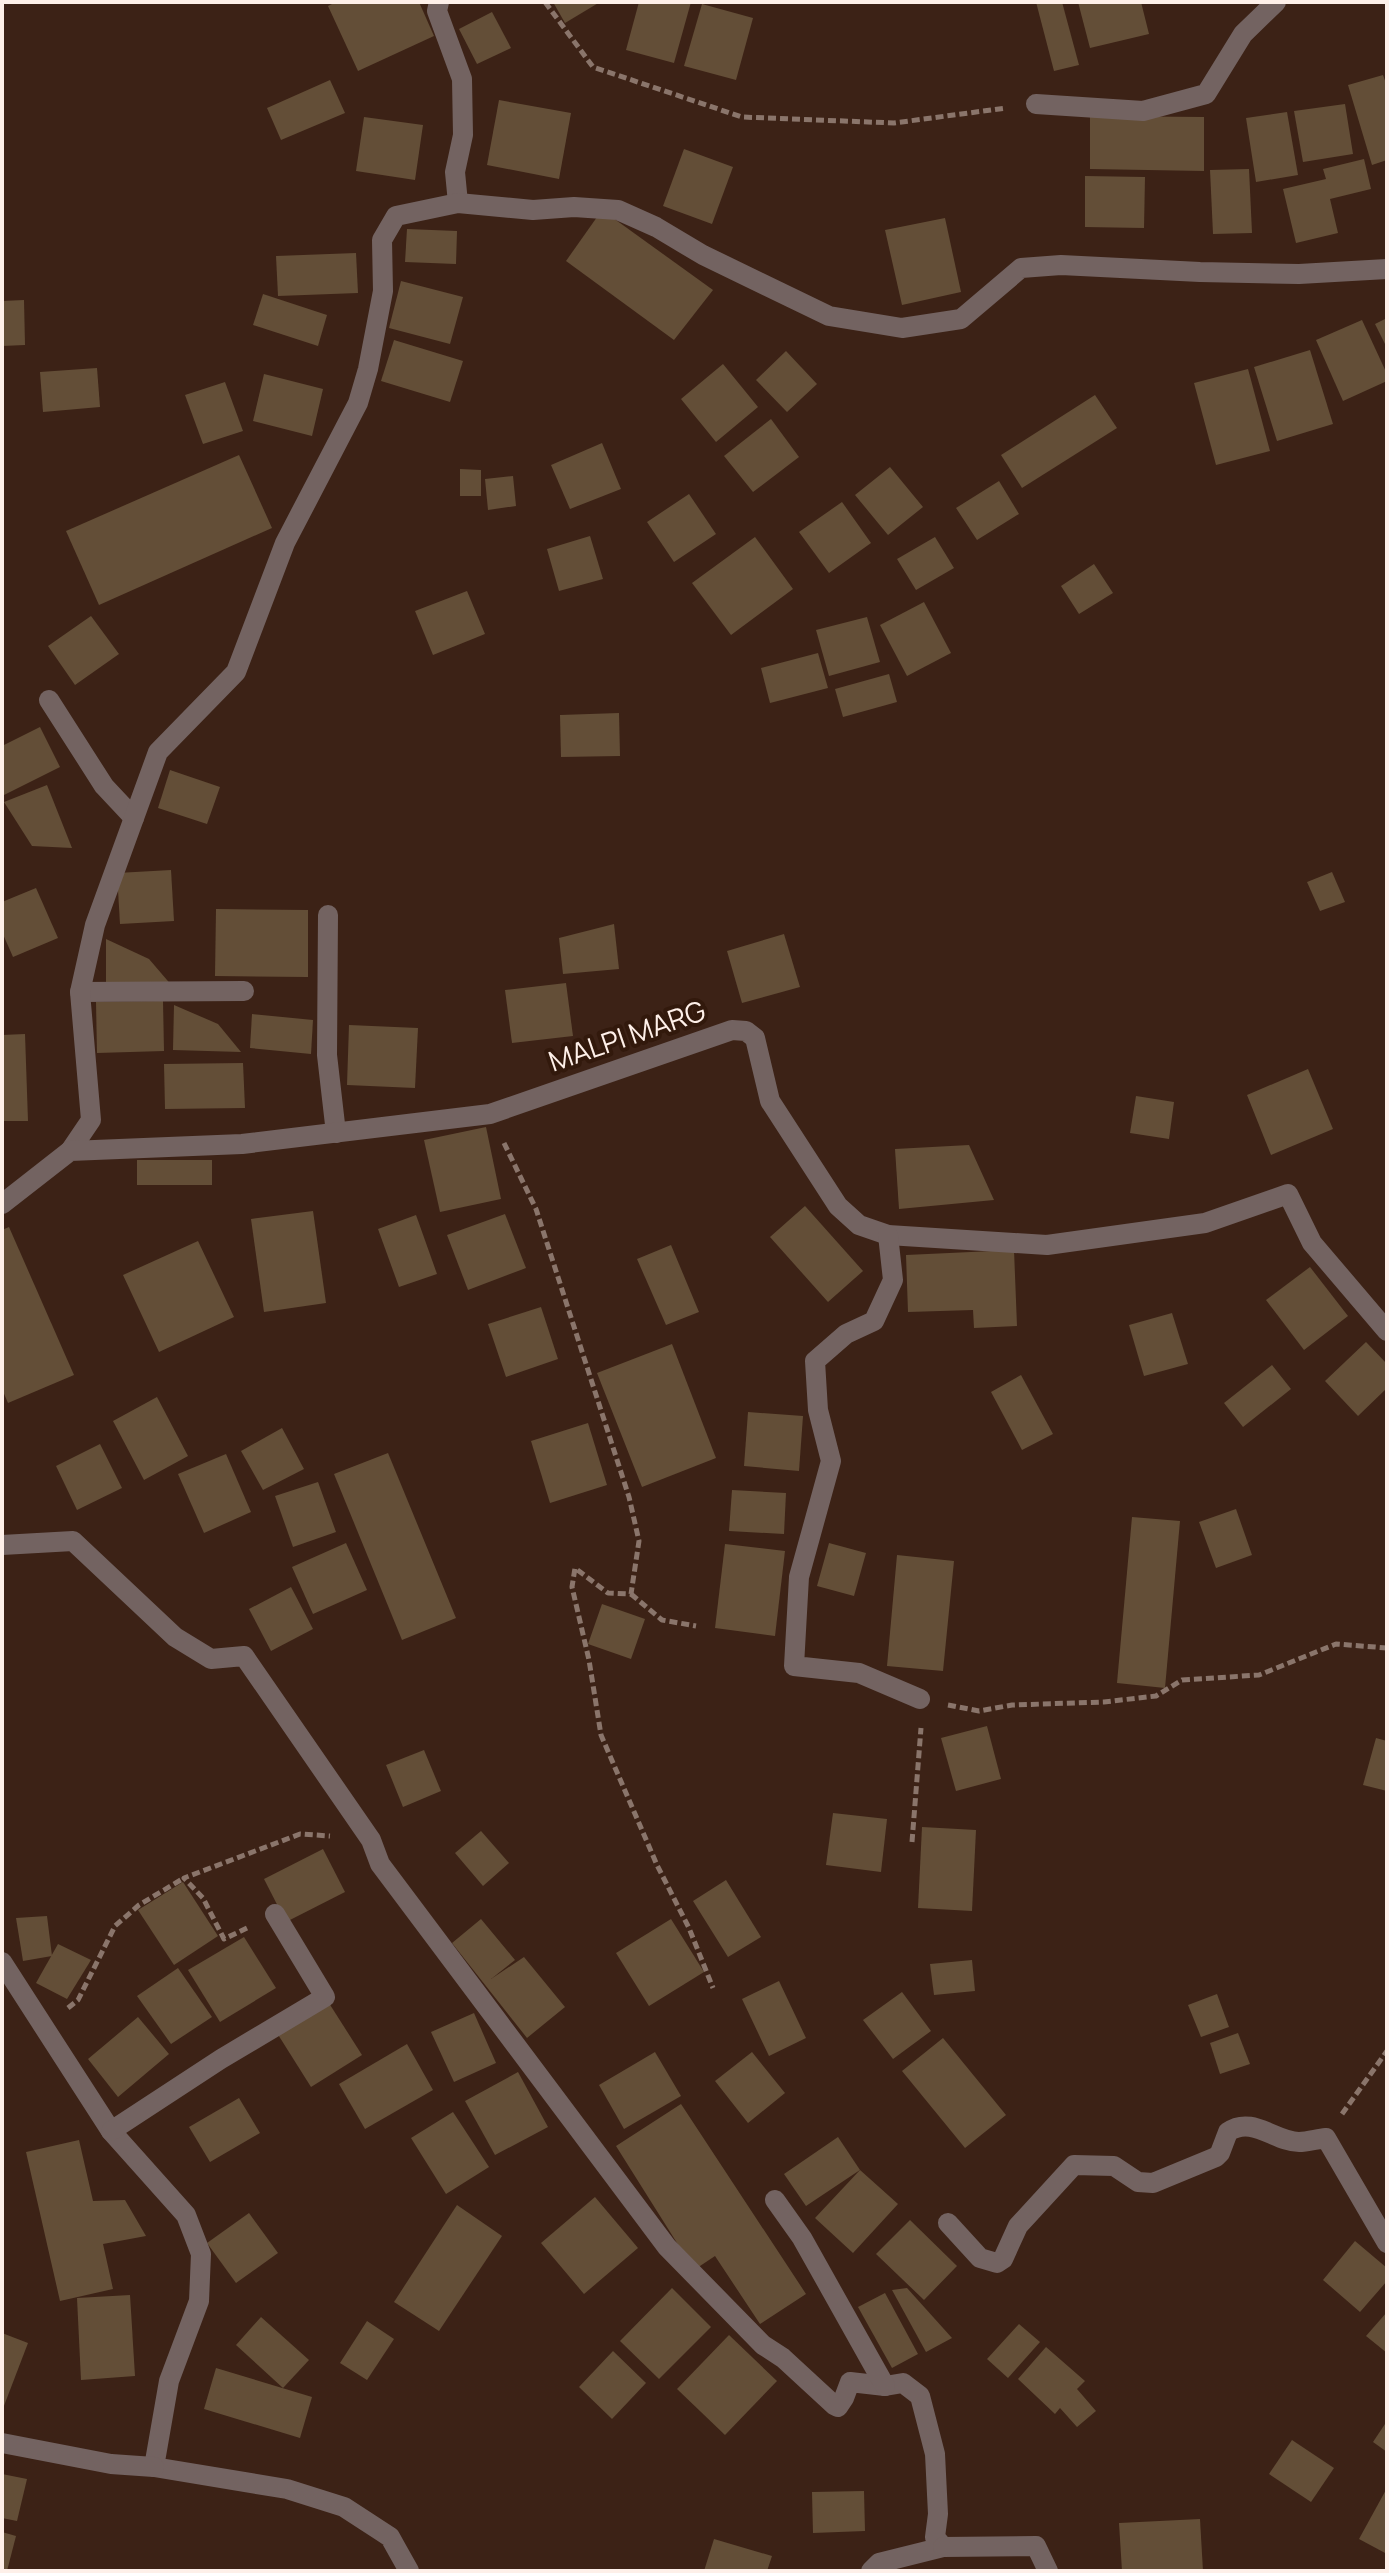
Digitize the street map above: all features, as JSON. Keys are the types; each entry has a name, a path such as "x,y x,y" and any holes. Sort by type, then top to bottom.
{"street":[{"path":"439,2 437,11 462,79 463,135 455,172 458,203"},
{"path":"1036,104 1143,111 1206,94 1243,34 1276,2"},
{"path":"2,1204 70,1151 91,1120 80,992 95,925 158,752 236,672 285,543 358,403 383,291 382,240 396,216 458,203 533,210 574,207 618,210 829,316 902,328 961,319 1021,268 1061,265 1299,274 1387,269"},
{"path":"49,700 104,786 134,818"},
{"path":"328,915 327,1055 336,1133"},
{"path":"80,992 244,991"},
{"name":"MALPI MARG","path":"70,1151 242,1144 490,1114 732,1030 746,1031 755,1038 770,1101 838,1206 859,1225 888,1235 1047,1245 1205,1223 1288,1194 1312,1243 1387,1331"},
{"path":"888,1235 893,1280 874,1321 846,1334 815,1361 818,1410 831,1461 799,1577 794,1666 859,1673 920,1699"},
{"path":"2,1545 73,1541 175,1637 211,1659 244,1656 371,1840 380,1864 667,2247 763,2345 783,2358 834,2405 838,2407 850,2382 885,2386 903,2383 920,2396 935,2454 938,2514 935,2537 943,2547"},
{"path":"111,2131 221,2059 325,1997 275,1914"},
{"path":"2,1962 111,2131 186,2215 201,2254 199,2301 169,2381 154,2467"},
{"path":"948,2223 980,2258 997,2263 1003,2259 1018,2226 1074,2165 1114,2166 1145,2184 1212,2160 1220,2153 1228,2132 1252,2126 1296,2142 1326,2138 1387,2243"},
{"path":"775,2200 802,2238 885,2386"},
{"path":"2,2443 111,2464 154,2467 287,2489 344,2507 390,2537 409,2571"},
{"path":"871,2571 879,2563 943,2547 1036,2546 1048,2571"}],"path":[{"path":"545,2 593,67 742,117 894,123 1036,104"},
{"path":"490,1114 536,1209 629,1497 639,1541 631,1594"},
{"path":"696,1626 662,1620 631,1594 608,1593 575,1568 572,1587 589,1660 601,1735 713,1988"},
{"path":"912,1842 922,1741 920,1699 979,1711 1012,1705 1104,1702 1156,1696 1182,1680 1259,1675 1336,1644 1387,1648"},
{"path":"45,2026 78,2000 115,1926 139,1905 184,1878 300,1834 371,1840"},
{"path":"184,1878 203,1898 224,1939 275,1914"},
{"path":"1326,2138 1387,2051"}],"building":[{"path":"336,2 419,2 434,36 358,71 328,6"},
{"path":"553,2 600,2 565,23"},
{"path":"639,2 691,2 674,63 626,50"},
{"path":"1036,2 1062,2 1079,65 1054,71"},
{"path":"1078,2 1141,2 1149,34 1090,48"},
{"path":"702,4 753,18 736,80 684,66"},
{"path":"492,12 511,48 477,64 459,29"},
{"path":"1383,75 1387,86 1387,160 1372,165 1348,85"},
{"path":"330,80 345,113 281,140 267,108"},
{"path":"499,100 571,113 559,179 487,165"},
{"path":"1345,104 1353,154 1303,162 1294,111"},
{"path":"1287,112 1298,175 1256,182 1246,118"},
{"path":"1090,116 1204,117 1204,171 1090,169"},
{"path":"364,117 423,125 415,180 356,171"},
{"path":"684,149 733,167 712,224 663,206"},
{"path":"1364,159 1371,189 1330,199 1338,233 1296,243 1283,189 1326,179 1323,169"},
{"path":"1249,169 1252,233 1213,234 1210,170"},
{"path":"1085,176 1145,177 1144,228 1085,227"},
{"path":"602,210 713,290 674,340 566,261"},
{"path":"945,218 961,292 902,305 885,230"},
{"path":"407,229 457,231 456,264 405,262"},
{"path":"356,253 358,293 278,296 276,256"},
{"path":"401,281 463,297 450,344 389,328"},
{"path":"263,294 327,315 318,346 253,325"},
{"path":"24,300 25,345 2,346 2,301"},
{"path":"1387,318 1387,348 1375,324"},
{"path":"1362,320 1387,374 1387,381 1343,401 1316,340"},
{"path":"394,340 463,361 450,402 381,381"},
{"path":"1310,350 1333,424 1277,441 1254,367"},
{"path":"786,351 817,384 787,412 756,380"},
{"path":"723,364 758,407 716,442 681,399"},
{"path":"97,368 100,407 43,412 40,372"},
{"path":"1248,369 1270,451 1216,465 1194,383"},
{"path":"264,374 323,389 312,436 253,421"},
{"path":"225,382 243,431 203,444 185,395"},
{"path":"1095,395 1117,428 1022,488 1001,455"},
{"path":"771,419 799,457 753,492 724,456"},
{"path":"602,443 621,489 570,509 551,465"},
{"path":"239,455 272,528 99,605 66,531"},
{"path":"890,467 923,507 888,535 855,495"},
{"path":"460,469 481,470 481,496 460,496"},
{"path":"513,476 516,506 488,510 485,479"},
{"path":"999,481 1019,514 977,540 956,508"},
{"path":"689,494 716,534 674,562 647,522"},
{"path":"842,502 871,543 829,573 799,532"},
{"path":"590,536 603,579 559,591 547,549"},
{"path":"755,537 793,589 731,635 692,583"},
{"path":"935,537 954,568 916,590 897,559"},
{"path":"1094,564 1113,593 1079,614 1061,586"},
{"path":"467,591 485,634 433,655 415,611"},
{"path":"924,602 951,653 907,676 880,625"},
{"path":"91,616 119,654 75,685 48,646"},
{"path":"867,617 880,662 829,676 816,630"},
{"path":"818,653 828,688 770,703 761,668"},
{"path":"889,674 897,702 843,717 835,689"},
{"path":"619,713 620,756 561,757 560,715"},
{"path":"40,727 60,767 2,796 2,746"},
{"path":"170,770 220,787 207,824 158,808"},
{"path":"47,785 72,848 32,846 4,802"},
{"path":"171,870 174,921 120,924 117,873"},
{"path":"1332,872 1345,902 1320,911 1307,882"},
{"path":"36,888 58,938 13,957 2,932 2,902"},
{"path":"216,909 308,910 308,977 215,976"},
{"path":"614,924 619,969 563,974 559,938"},
{"path":"784,934 800,987 742,1003 727,951"},
{"path":"106,939 149,959 173,987 106,987"},
{"path":"566,983 573,1036 512,1043 505,990"},
{"path":"163,1001 164,1051 97,1053 96,1002"},
{"path":"174,1005 218,1024 241,1052 173,1050"},
{"path":"252,1014 313,1020 311,1054 250,1048"},
{"path":"349,1025 418,1028 415,1088 347,1085"},
{"path":"25,1034 28,1121 2,1121 2,1035"},
{"path":"243,1063 245,1108 165,1109 164,1064"},
{"path":"1308,1069 1333,1129 1271,1155 1247,1095"},
{"path":"1136,1096 1174,1102 1169,1139 1130,1133"},
{"path":"486,1127 501,1199 440,1212 424,1140"},
{"path":"969,1145 994,1200 899,1209 895,1149"},
{"path":"137,1160 212,1160 212,1185 137,1185"},
{"path":"805,1206 863,1271 828,1302 770,1237"},
{"path":"313,1211 326,1303 264,1312 251,1219"},
{"path":"505,1214 526,1268 468,1290 447,1235"},
{"path":"416,1215 437,1274 399,1287 378,1229"},
{"path":"9,1227 74,1375 8,1403 2,1389 2,1230"},
{"path":"198,1241 234,1317 159,1352 123,1275"},
{"path":"671,1245 699,1312 666,1325 637,1259"},
{"path":"1014,1250 1017,1326 974,1328 973,1310 908,1312 906,1255"},
{"path":"1310,1267 1348,1316 1304,1350 1266,1300"},
{"path":"541,1307 558,1359 506,1377 488,1324"},
{"path":"1172,1313 1188,1364 1144,1376 1129,1325"},
{"path":"1366,1342 1387,1364 1387,1388 1358,1416 1325,1381"},
{"path":"672,1344 716,1458 642,1487 597,1373"},
{"path":"1272,1365 1291,1389 1243,1427 1224,1403"},
{"path":"1021,1375 1053,1434 1022,1450 991,1392"},
{"path":"157,1397 188,1456 144,1480 113,1421"},
{"path":"748,1412 803,1416 799,1471 744,1466"},
{"path":"588,1423 607,1485 550,1503 531,1441"},
{"path":"282,1428 304,1469 263,1490 241,1451"},
{"path":"100,1444 122,1488 77,1510 56,1466"},
{"path":"388,1453 456,1618 402,1640 334,1474"},
{"path":"226,1454 251,1512 204,1533 178,1474"},
{"path":"318,1482 336,1532 293,1547 275,1496"},
{"path":"732,1490 786,1493 784,1534 729,1531"},
{"path":"1236,1509 1252,1555 1216,1568 1199,1522"},
{"path":"1132,1517 1180,1521 1165,1688 1117,1683"},
{"path":"346,1543 367,1590 313,1614 292,1567"},
{"path":"829,1543 866,1553 854,1596 817,1586"},
{"path":"725,1544 785,1551 775,1636 715,1628"},
{"path":"897,1555 954,1561 943,1671 887,1666"},
{"path":"291,1587 313,1629 271,1651 249,1609"},
{"path":"602,1604 645,1619 631,1659 588,1644"},
{"path":"987,1726 1001,1779 956,1791 941,1738"},
{"path":"1376,1738 1387,1741 1387,1791 1363,1785"},
{"path":"424,1750 441,1791 403,1807 386,1765"},
{"path":"833,1813 887,1819 881,1872 826,1865"},
{"path":"922,1827 976,1830 972,1911 918,1908"},
{"path":"481,1831 509,1863 483,1886 455,1853"},
{"path":"323,1849 345,1892 286,1922 264,1879"},
{"path":"726,1880 761,1937 728,1957 693,1901"},
{"path":"183,1882 218,1936 174,1965 138,1910"},
{"path":"47,1916 52,1956 23,1961 16,1918"},
{"path":"481,1919 515,1960 491,1979 524,1957 565,2007 527,2038 452,1943"},
{"path":"671,1919 704,1972 649,2006 616,1953"},
{"path":"244,1937 276,1988 220,2022 188,1970"},
{"path":"58,1944 91,1960 67,1999 36,1983"},
{"path":"972,1960 975,1991 934,1995 930,1964"},
{"path":"178,1968 212,2017 171,2044 137,1996"},
{"path":"779,1981 806,2038 769,2056 742,1999"},
{"path":"902,1992 931,2031 893,2059 863,2020"},
{"path":"1217,1994 1229,2027 1201,2037 1188,2005"},
{"path":"327,2000 362,2055 311,2087 277,2033"},
{"path":"474,2013 496,2063 454,2082 431,2032"},
{"path":"138,2017 169,2054 118,2097 88,2059"},
{"path":"1238,2033 1250,2064 1220,2074 1210,2043"},
{"path":"943,2038 1006,2115 965,2148 902,2071"},
{"path":"407,2044 433,2090 365,2129 339,2084"},
{"path":"655,2052 681,2096 624,2129 599,2085"},
{"path":"752,2052 785,2093 748,2123 715,2081"},
{"path":"518,2072 548,2127 495,2155 465,2101"},
{"path":"239,2098 260,2133 210,2162 189,2127"},
{"path":"681,2104 806,2294 760,2324 715,2256 694,2270 616,2146"},
{"path":"453,2112 489,2167 446,2194 411,2138"},
{"path":"838,2137 860,2170 806,2206 784,2174"},
{"path":"79,2140 93,2201 125,2200 146,2236 103,2244 113,2289 60,2301 26,2152"},
{"path":"860,2170 898,2204 853,2253 815,2218"},
{"path":"595,2197 638,2248 584,2294 541,2243"},
{"path":"457,2205 502,2236 439,2331 394,2302"},
{"path":"249,2213 278,2253 236,2283 207,2243"},
{"path":"910,2220 957,2266 924,2300 876,2254"},
{"path":"1355,2241 1387,2268 1387,2281 1360,2312 1323,2280"},
{"path":"672,2288 711,2327 659,2379 620,2341"},
{"path":"907,2288 952,2338 926,2352 892,2290"},
{"path":"885,2293 918,2354 892,2368 858,2307"},
{"path":"130,2295 135,2376 81,2380 77,2298"},
{"path":"1387,2312 1387,2353 1366,2336"},
{"path":"261,2317 309,2360 283,2388 236,2345"},
{"path":"367,2321 394,2339 367,2380 340,2363"},
{"path":"1019,2324 1040,2342 1008,2378 987,2359"},
{"path":"2,2333 28,2343 2,2411"},
{"path":"729,2335 777,2381 725,2435 677,2389"},
{"path":"1046,2347 1085,2381 1077,2389 1096,2411 1077,2427 1060,2408 1055,2414 1018,2379"},
{"path":"613,2351 646,2383 612,2419 579,2387"},
{"path":"216,2368 312,2397 300,2438 204,2409"},
{"path":"1387,2421 1387,2452 1373,2442"},
{"path":"1292,2440 1334,2468 1311,2502 1269,2474"},
{"path":"2,2474 27,2479 17,2521 2,2518"},
{"path":"1387,2488 1387,2554 1359,2539"},
{"path":"864,2491 865,2531 813,2533 812,2492"},
{"path":"1200,2519 1203,2571 1122,2571 1119,2523"},
{"path":"2,2532 16,2536 7,2571 2,2571"},
{"path":"714,2539 772,2556 767,2571 704,2571"}]}
